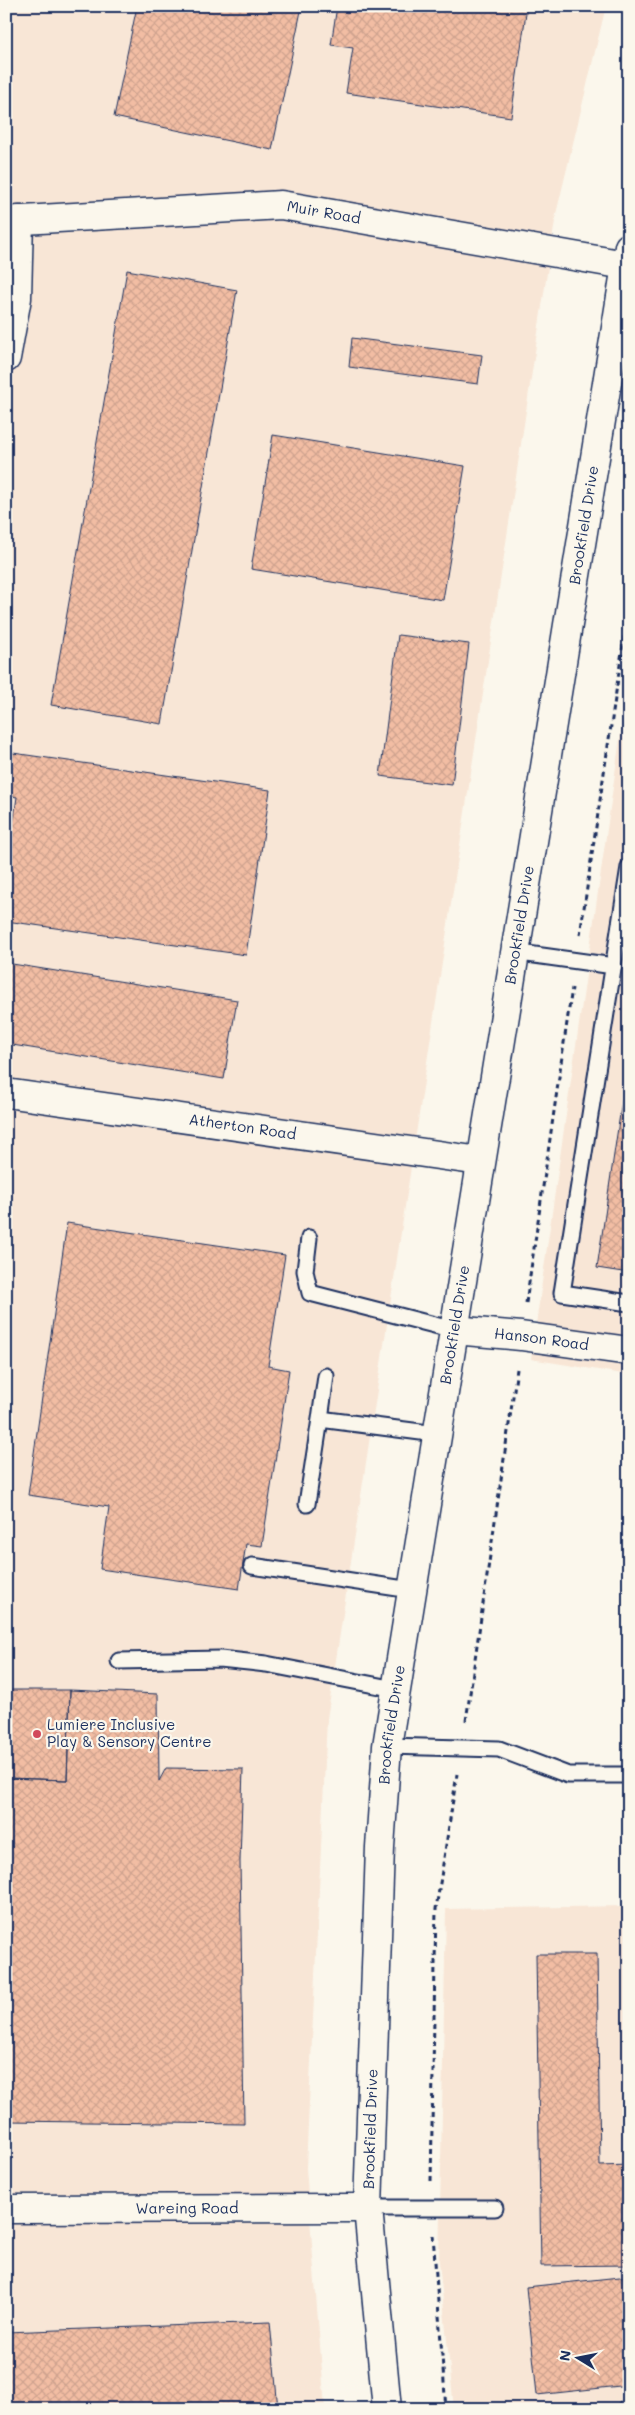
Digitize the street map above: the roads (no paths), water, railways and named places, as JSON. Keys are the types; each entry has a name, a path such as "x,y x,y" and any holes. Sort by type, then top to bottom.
{"street":[{"name":"Muir Road","path":"6,358 17,298 13,221 281,205 627,256"},
{"name":"Brookfield Drive","path":"387,2409 368,2208 380,1847 387,1746 513,952 627,256"},
{"name":"Atherton Road","path":"6,1093 480,1161"},
{"name":"Hanson Road","path":"454,1330 521,1336 629,1351"},
{"name":"Wareing Road","path":"6,2209 368,2208"}],"lane":[{"path":"629,867 562,1293 629,1303"},
{"path":"513,952 614,966"},
{"path":"309,1238 305,1272 310,1293 454,1330"},
{"path":"307,1504 326,1376"},
{"path":"320,1419 436,1434"},
{"path":"252,1566 411,1590"},
{"path":"118,1661 229,1660 305,1671 395,1690"},
{"path":"387,1746 499,1749 568,1775 629,1775"},
{"path":"368,2208 495,2208"}],"place":[{"name":"Lumiere Inclusive Play & Sensory Centre","path":"37,1734"}]}
